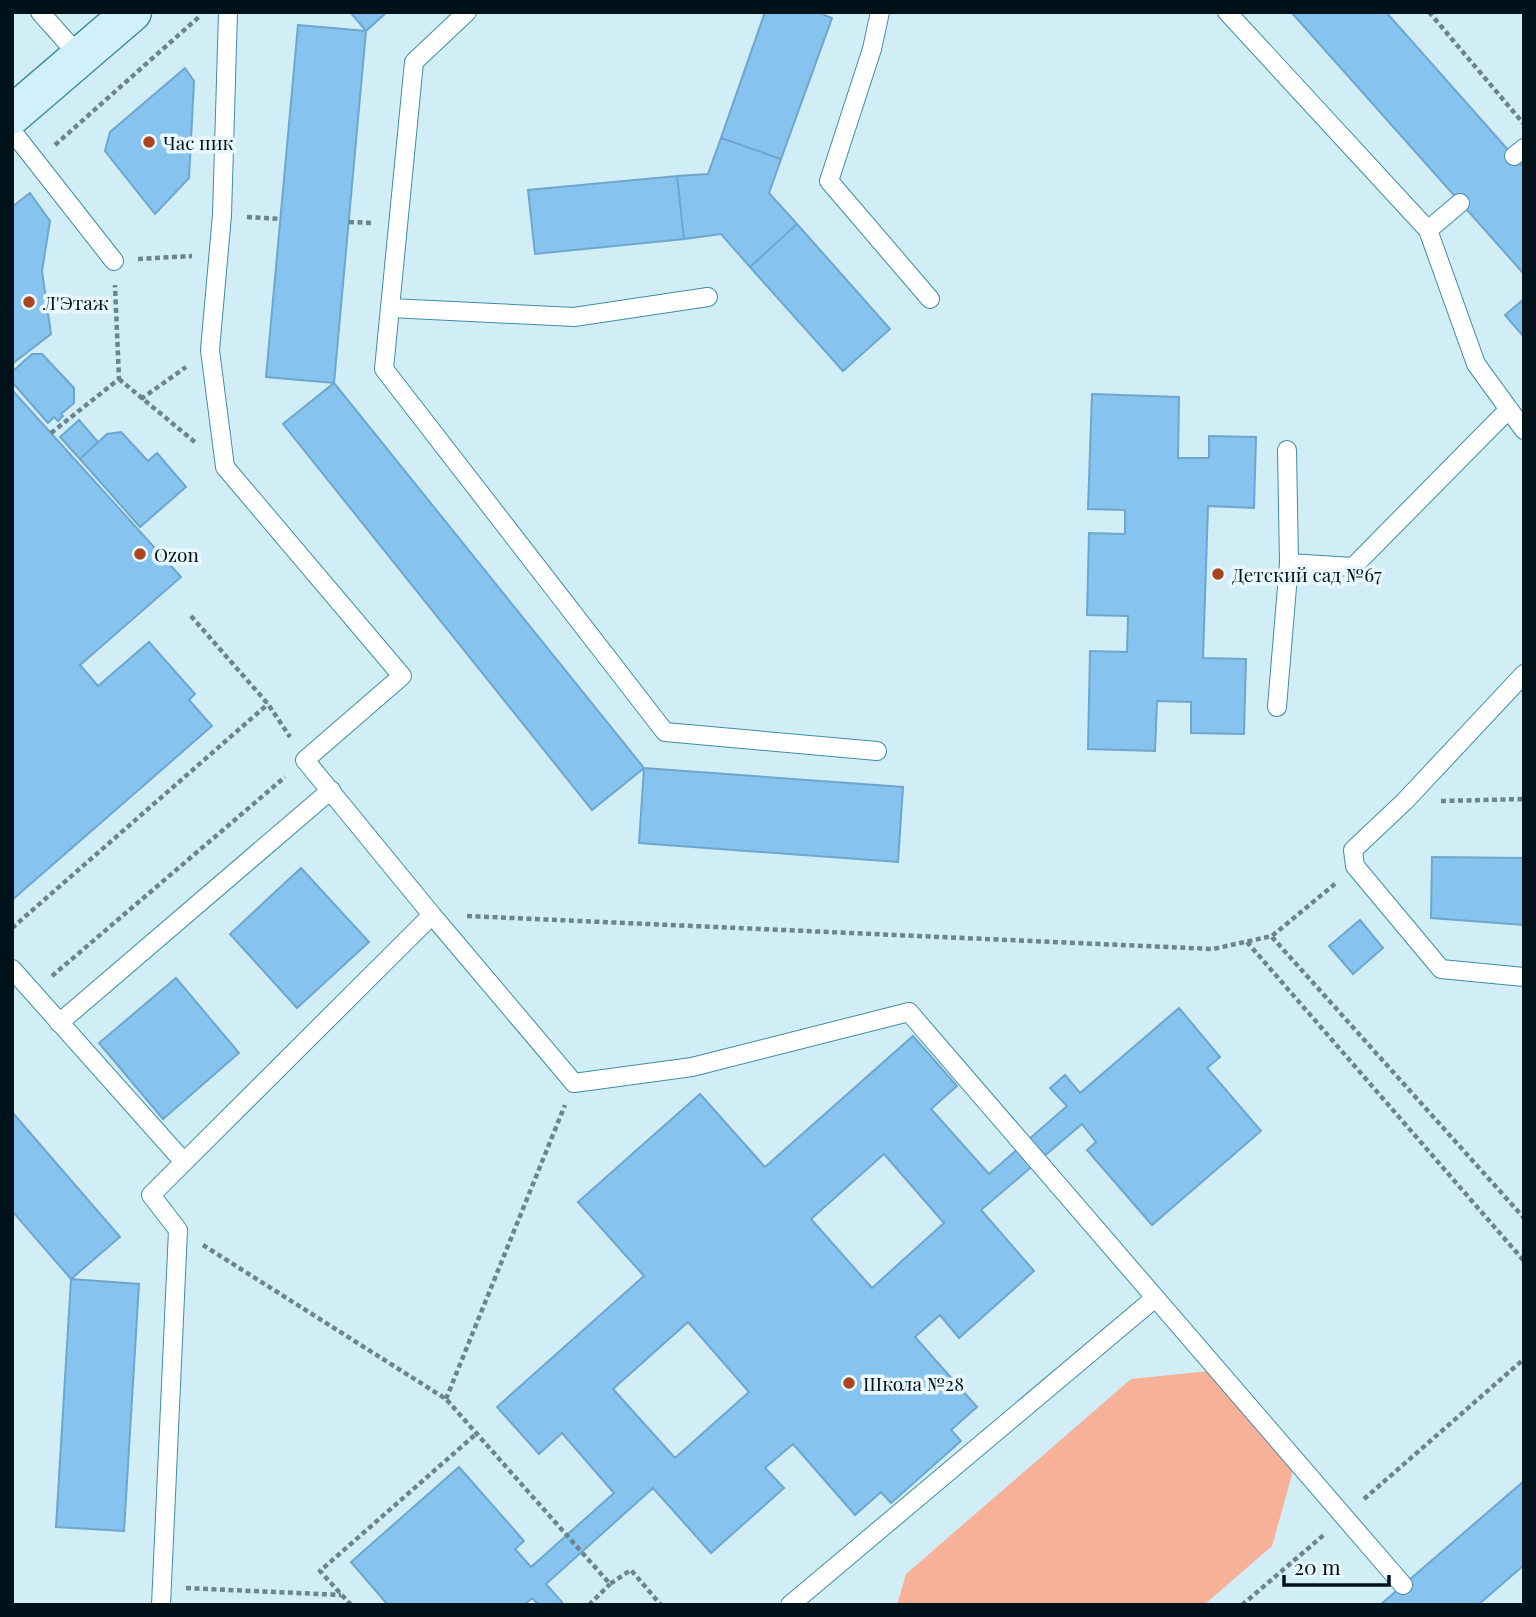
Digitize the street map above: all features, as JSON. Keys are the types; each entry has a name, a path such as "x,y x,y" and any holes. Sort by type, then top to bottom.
{"street":[{"path":"12,115 132,12"}],"lane":[{"path":"40,12 80,57"},
{"path":"228,12 219,254 210,350 225,467 401,676 305,760 574,1083 692,1067 909,1012 1403,1585"},
{"path":"467,12 414,62 384,369 665,732 877,751"},
{"path":"880,12 872,49 828,181 930,299"},
{"path":"1227,12 1428,230 1476,364 1524,430"},
{"path":"12,131 114,261"},
{"path":"1428,230 1460,203"},
{"path":"390,308 574,317 708,298"},
{"path":"1289,563 1353,567 1509,409"},
{"path":"1277,707 1289,563 1287,450"},
{"path":"1524,674 1405,802 1353,850 1355,866 1441,969 1524,977"},
{"path":"59,1023 331,790"},
{"path":"162,1596 178,1230 151,1195 432,915"},
{"path":"12,969 184,1162"},
{"path":"790,1605 1155,1298"}],"path":[{"path":"36,162 204,12"},
{"path":"1429,12 1524,124"},
{"path":"219,254 114,261 119,379 225,467"},
{"path":"141,399 210,350"},
{"path":"51,433 119,379"},
{"path":"32,992 305,760 268,704 191,616"},
{"path":"12,928 268,704"},
{"path":"1405,802 1524,799"},
{"path":"432,915 1213,949 1272,936 1355,866"},
{"path":"1272,936 1524,1218"},
{"path":"1246,942 1524,1261"},
{"path":"446,1399 574,1083"},
{"path":"178,1230 446,1399 610,1584"},
{"path":"1242,1605 1524,1359"},
{"path":"351,1605 320,1571 476,1434"},
{"path":"589,1605 610,1584 631,1570 661,1605"},
{"path":"162,1596 342,1595"}],"shaded area":[{"path":"1219,1370 1296,1460 1272,1546 1204,1605 897,1605 906,1574 1131,1379"}],"building":[{"path":"350,12 387,12 366,31"},
{"path":"765,12 817,12 832,18 781,159 721,138"},
{"path":"1291,12 1386,12 1524,168 1524,274"},
{"path":"298,25 366,31 334,383 266,377"},
{"name":"Час пик","path":"185,68 194,81 189,178 155,214 105,151 110,132"},
{"path":"721,138 781,159 769,193 797,224 750,267 721,234 684,239 677,176 708,174"},
{"path":"677,176 684,239 535,254 528,190"},
{"name":"Л'Этаж","path":"30,193 50,221 42,271 51,334 12,364 12,207"},
{"path":"797,224 890,329 843,371 750,267"},
{"path":"1524,299 1524,337 1505,315"},
{"path":"32,354 42,354 74,388 74,403 61,414 63,416 58,421 54,417 48,423 12,382 12,372"},
{"path":"334,383 644,768 592,810 283,424"},
{"path":"12,390 181,577 80,665 98,686 149,642 195,694 189,700 212,726 12,900"},
{"path":"1092,394 1179,397 1178,458 1209,458 1209,436 1256,437 1254,508 1208,506 1203,658 1246,659 1244,734 1191,733 1191,702 1157,701 1155,751 1088,749 1090,651 1127,652 1128,616 1087,615 1089,533 1125,534 1125,510 1088,509"},
{"path":"79,420 98,442 80,459 60,437"},
{"path":"121,432 148,461 157,453 186,487 140,527 80,459 107,434"},
{"path":"644,768 903,787 898,862 639,843"},
{"path":"1432,857 1524,858 1524,925 1431,918"},
{"path":"301,868 369,942 297,1008 230,934"},
{"path":"1360,920 1383,948 1353,974 1329,946"},
{"path":"176,978 239,1053 163,1119 99,1043"},
{"path":"1179,1008 1220,1057 1207,1068 1261,1131 1152,1225 1087,1150 1096,1142 1082,1124 981,1210 1034,1271 959,1338 940,1315 915,1337 977,1407 951,1430 961,1441 891,1503 881,1492 855,1515 793,1444 765,1468 784,1488 711,1553 653,1488 546,1584 562,1602 560,1605 539,1605 532,1598 524,1605 388,1605 351,1562 459,1467 524,1541 515,1549 531,1567 614,1493 562,1433 539,1454 497,1407 644,1276 578,1202 700,1094 765,1167 913,1036 957,1086 931,1109 989,1174 1067,1106 1050,1088 1065,1075 1080,1093","holes":["884,1154 944,1223 872,1288 811,1219","688,1322 749,1392 675,1458 613,1389"]},
{"path":"12,1112 120,1237 71,1279 12,1211"},
{"path":"71,1279 139,1284 124,1531 56,1527"},
{"path":"1524,1481 1524,1565 1478,1605 1380,1605"}],"place":[{"name":"Час пик","path":"149,142"},
{"name":"Л'Этаж","path":"29,302"},
{"name":"Ozon","path":"140,554"},
{"name":"Детский сад №67","path":"1218,574"},
{"name":"Школа №28","path":"849,1383"}]}
